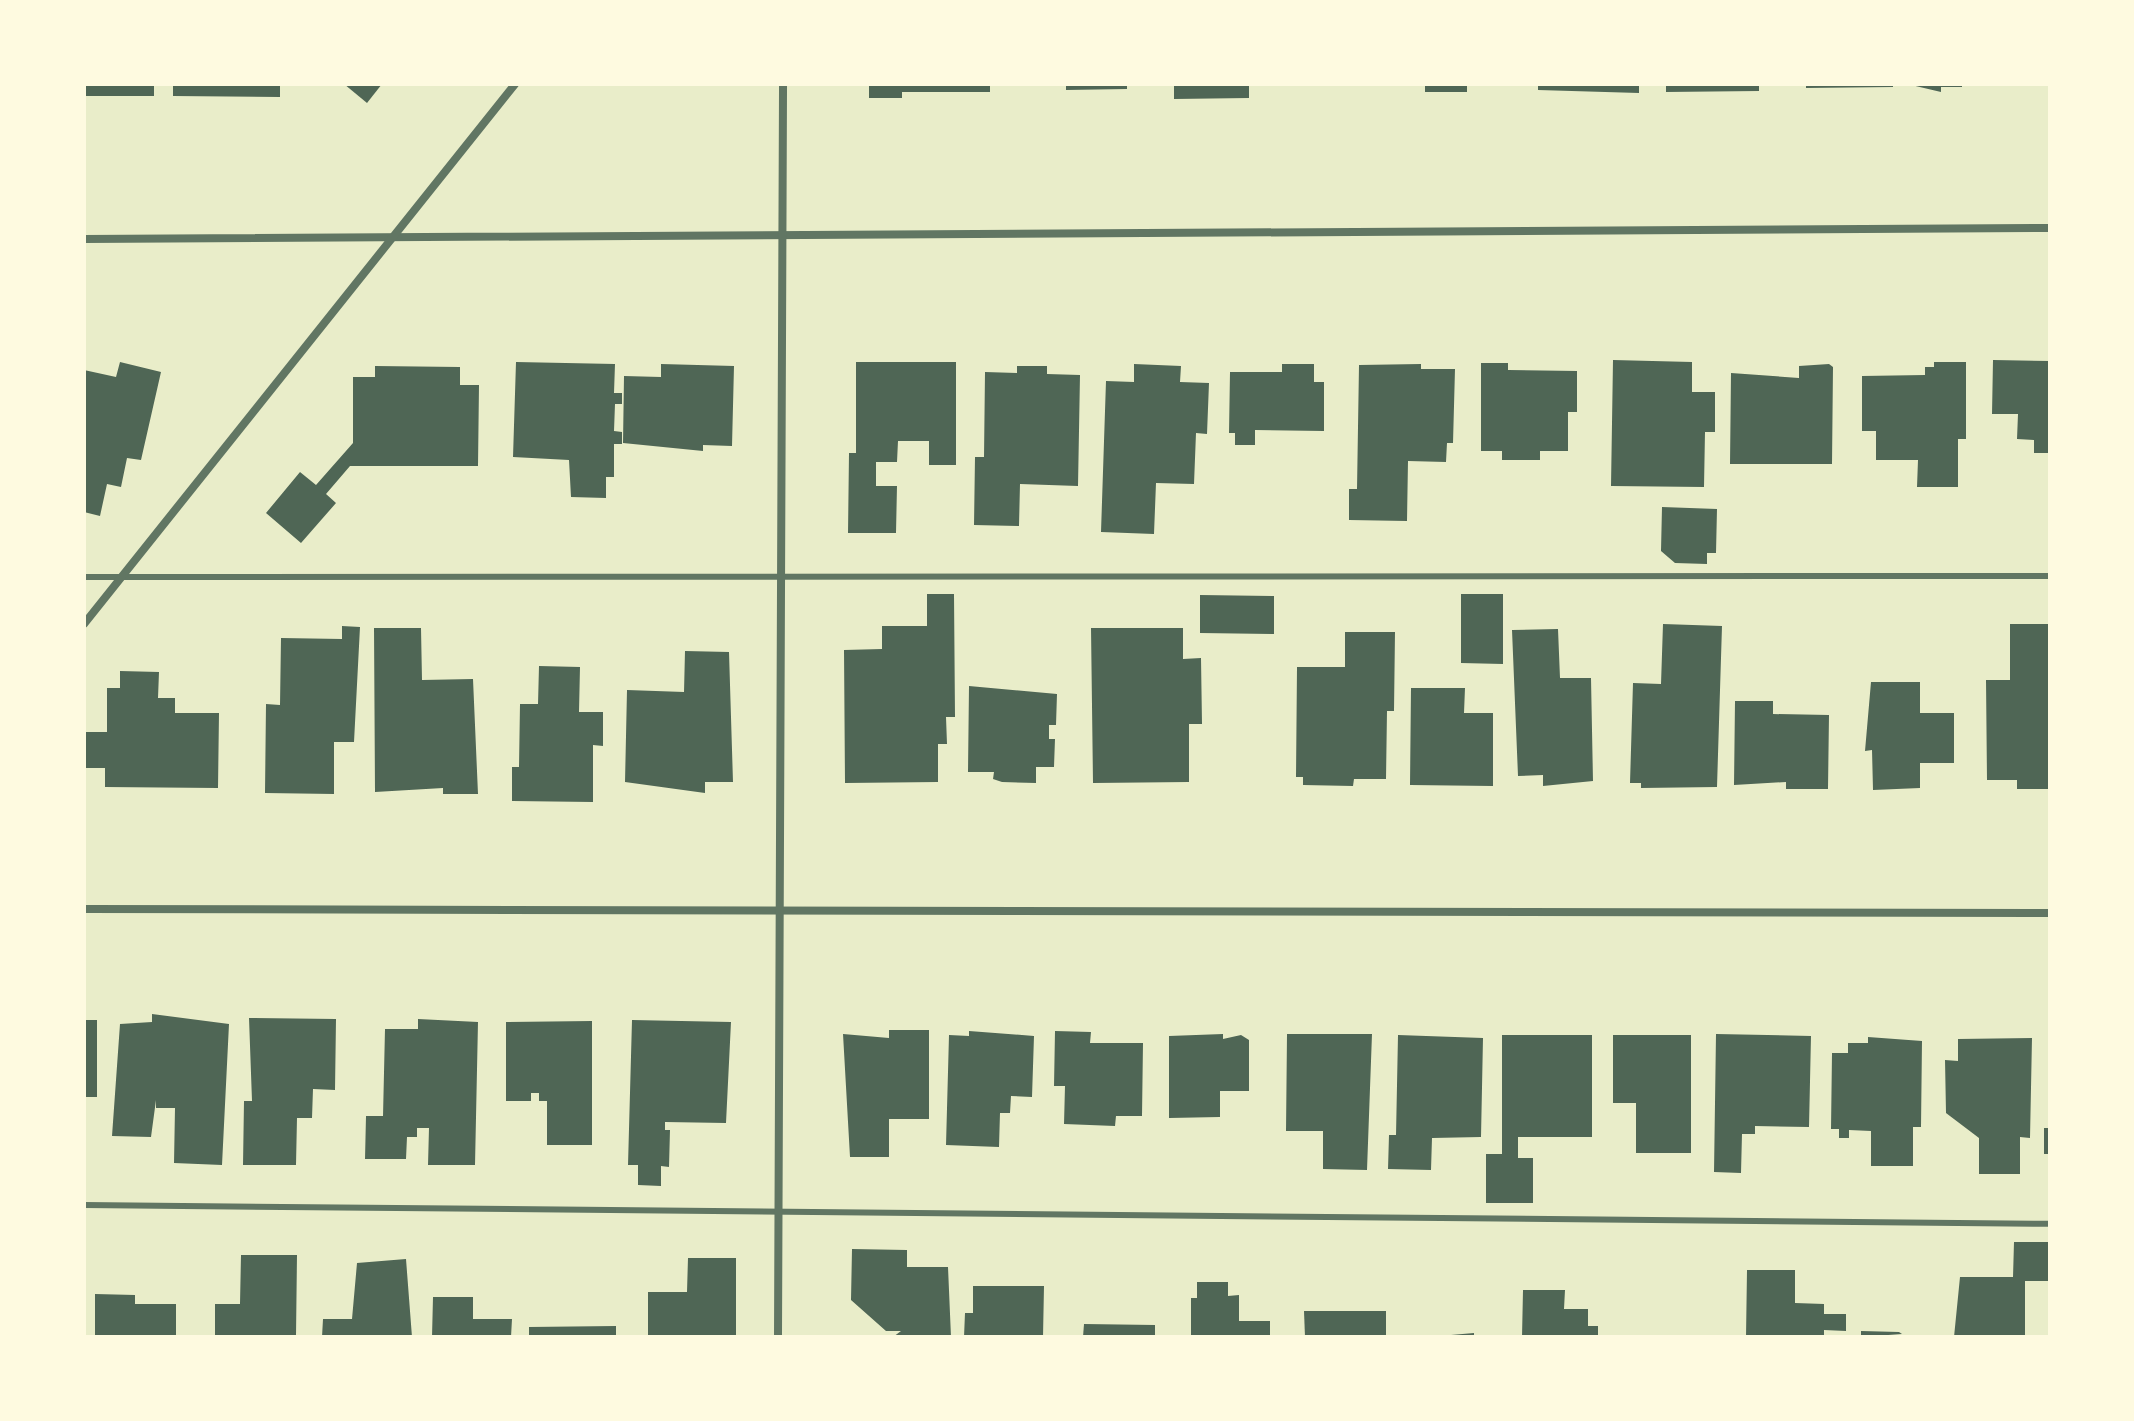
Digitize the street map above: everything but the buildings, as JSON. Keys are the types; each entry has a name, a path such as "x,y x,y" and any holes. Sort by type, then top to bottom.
{"street":[{"path":"84,624 515,84"},
{"path":"778,1337 779,233 783,84"},
{"path":"84,239 2050,228"},
{"path":"84,909 777,906 2050,913"}],"lane":[{"path":"84,577 780,580 2050,576"},
{"path":"84,1205 2050,1224"}]}
